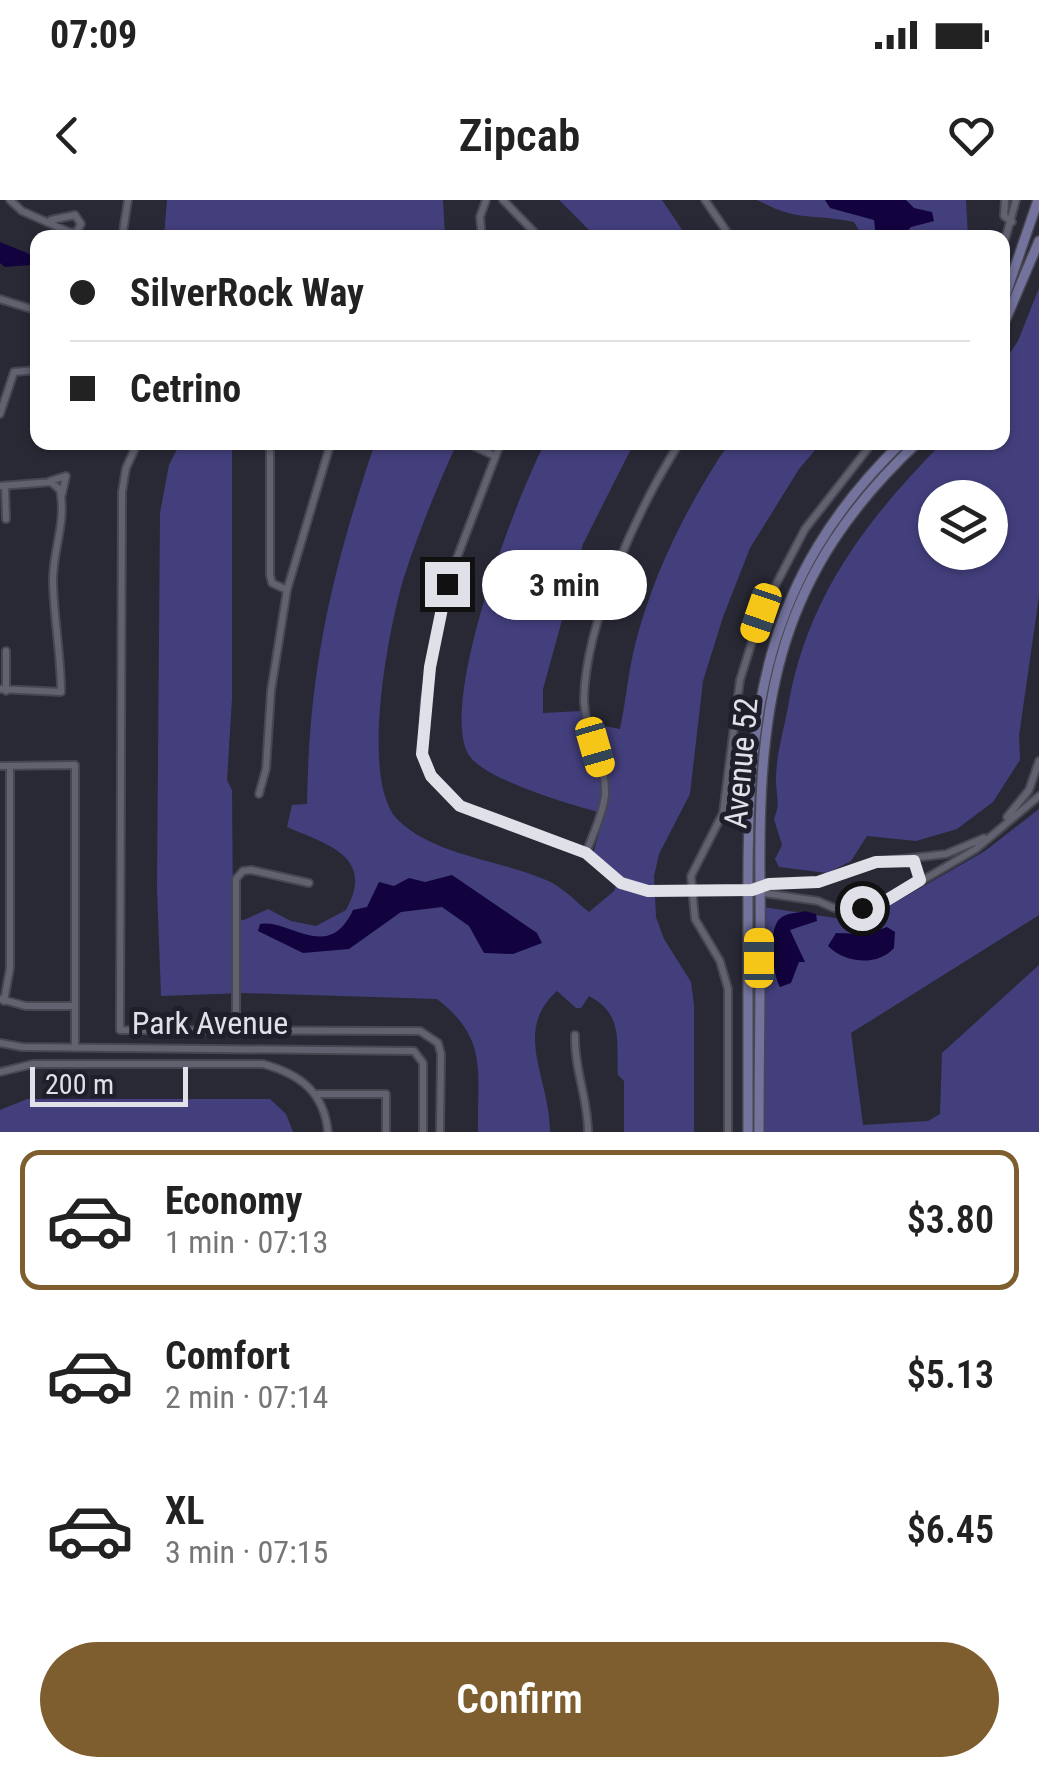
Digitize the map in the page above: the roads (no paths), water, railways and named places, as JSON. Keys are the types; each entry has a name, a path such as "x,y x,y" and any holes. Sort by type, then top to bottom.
{"main road":[{"path":"1010,282 1038,200"},
{"path":"1010,309 1039,241"},
{"name":"Avenue 52","path":"759,1132 751,743 771,650 818,546 861,486 895,450"},
{"name":"Avenue 52","path":"748,1132 761,751 783,647 807,589 840,532 880,480 910,450"}],"street":[{"path":"10,200 25,213 51,220"},
{"path":"123,230 128,200"},
{"path":"481,230 480,216 486,200"},
{"path":"503,200 532,230"},
{"path":"706,200 725,230"},
{"path":"1005,200 1004,216 1012,222"},
{"path":"1009,230 1016,200"},
{"path":"0,298 30,309"},
{"path":"0,414 14,372 30,371"},
{"path":"135,450 122,492 120,1030 408,1030 430,1036 441,1054 440,1132"},
{"path":"270,450 270,575 272,583 288,590"},
{"path":"259,794 266,769 271,692 288,590 330,450"},
{"path":"482,450 494,456"},
{"path":"497,450 447,584 430,667 422,754 431,776 460,806 586,853 632,888 754,890 818,882 876,862 914,861 984,838"},
{"path":"586,853 605,796 586,712 587,678 606,603 630,537 676,450"},
{"path":"728,1132 728,989 720,962 694,920 690,890 693,865 723,814 740,680 761,613 804,529 867,450"},
{"path":"6,519 3,486 50,482 57,476 66,476 53,582 61,640 60,692 3,690 6,651"},
{"path":"50,482 61,493"},
{"path":"992,832 1030,790 1039,760"},
{"path":"0,766 75,766 75,1048"},
{"path":"10,766 10,968 2,1000 74,1006"},
{"path":"754,890 818,901 834,908 862,908 887,900 976,848 1039,796"},
{"path":"914,861 920,880"},
{"path":"236,1031 236,879 243,871 251,870 310,883"},
{"path":"818,882 818,901"},
{"path":"794,883 794,899"},
{"path":"575,1035 576,1072 586,1105 588,1132"},
{"name":"Park Avenue","path":"0,1043 75,1048 401,1050 418,1054 424,1063 423,1132"},
{"path":"0,1072 33,1064 263,1064 288,1071 318,1094 386,1094 386,1132"},
{"path":"318,1094 328,1132"}]}
